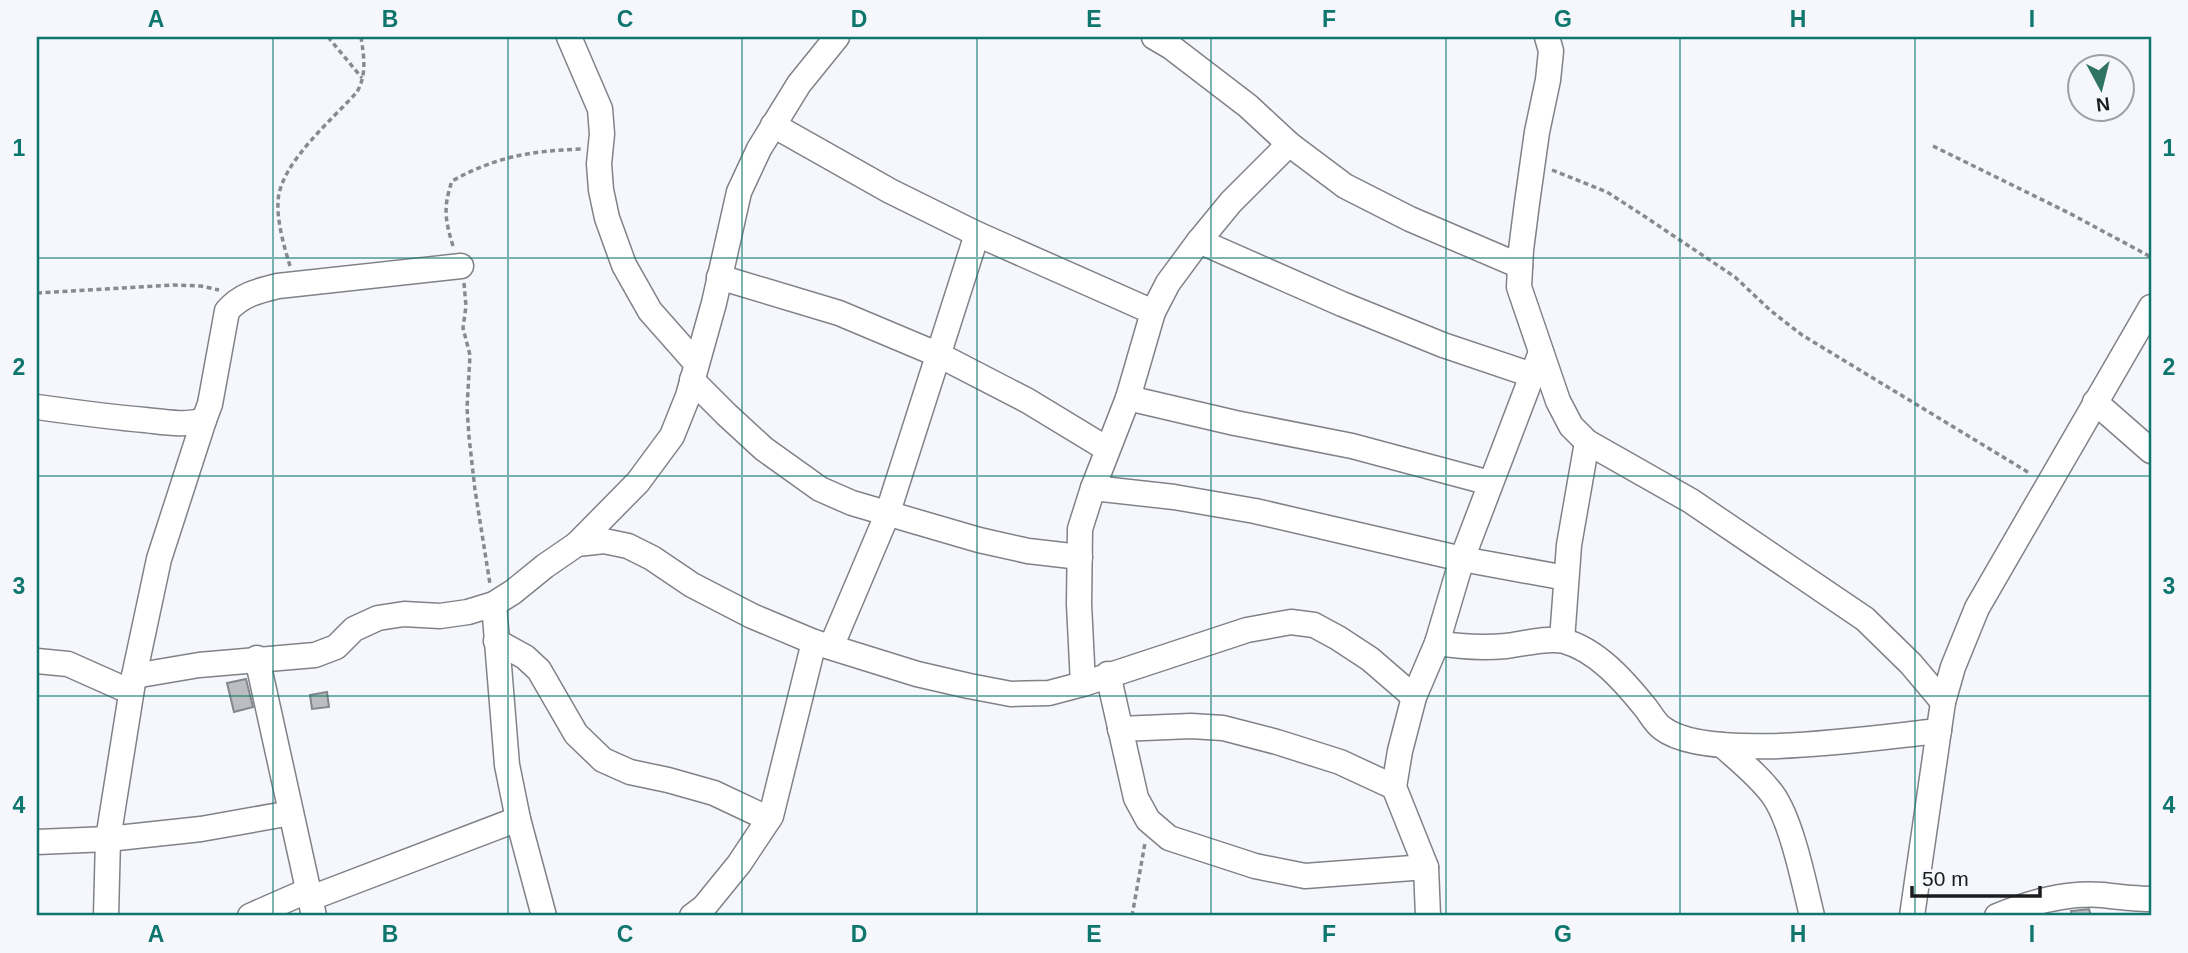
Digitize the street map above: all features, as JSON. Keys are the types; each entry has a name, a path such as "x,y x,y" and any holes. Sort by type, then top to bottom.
{"street":[{"path":"569,37 600,109 601,190 607,218 624,265 650,311 726,415 764,449 820,489 852,503 887,515 1028,551 1080,557"},
{"path":"37,661 68,664 132,684 199,665 316,655 336,647 354,629 378,618 404,614 440,616 468,612 494,604 577,544 638,482 672,436 694,371 739,192 773,125 799,84 837,37"},
{"path":"1154,37 1248,106 1289,144 1345,186 1410,219 1520,266"},
{"path":"1552,41 1533,164 1519,287 1536,364 1571,426 1587,442 1707,511 1866,619 1911,664 1943,702"},
{"path":"773,125 890,191 977,234 1153,312"},
{"path":"1083,684 1079,604 1080,529 1107,449 1128,398 1153,312 1168,283 1199,241 1231,202 1289,144"},
{"path":"692,916 704,907 739,864 769,819 822,645 887,515 977,234"},
{"path":"1199,241 1443,345 1536,364"},
{"path":"106,916 107,839 132,684 159,559 211,404 227,311 236,301 253,292 295,284 461,266"},
{"path":"719,277 839,313 939,355 1028,401 1107,449"},
{"path":"1912,916 1943,702 1953,667 1977,608 2150,312"},
{"path":"1428,916 1426,866 1394,787 1400,751 1414,697 1437,643 1462,559 1536,364"},
{"path":"1128,398 1352,446 1490,484"},
{"path":"2095,402 2151,451"},
{"path":"37,407 175,422 194,423 204,420"},
{"path":"1562,640 1569,545 1587,442"},
{"path":"1093,488 1174,497 1242,509 1462,559 1566,578"},
{"path":"577,544 604,541 628,546 652,558 692,585 752,616 822,645 917,674 1010,694 1049,692 1083,684 1247,630 1291,622 1314,625 1338,638 1370,659 1414,697"},
{"path":"494,604 507,765 518,819 544,916"},
{"path":"1437,643 1481,648 1562,640 1601,660 1661,727 1687,741 1772,746 1939,731"},
{"path":"496,641 525,657 539,670 576,734 603,760 630,772 714,793 769,819"},
{"path":"257,658 311,901"},
{"path":"1108,674 1136,798 1148,820 1169,838 1255,866 1305,876 1426,866"},
{"path":"1121,729 1191,726 1223,728 1277,741 1340,762 1394,787"},
{"path":"1721,745 1752,771 1774,796 1790,832 1812,916"},
{"path":"37,842 107,839 201,829 291,813"},
{"path":"250,916 311,901 518,819"},
{"path":"1997,916 2048,898 2101,895 2151,900"}],"path":[{"path":"328,37 364,79"},
{"path":"295,284 286,254 279,211 278,200 283,181 294,162 357,92 364,79 361,37"},
{"path":"1933,146 2151,257"},
{"path":"494,604 469,437 467,408 470,355 463,328 466,306 461,266 446,220 445,201 452,181 476,167 512,156 601,148"},
{"path":"1533,164 1607,192 1735,277 1771,311 1802,335 2048,485"},
{"path":"37,293 174,285 216,288 236,301"},
{"path":"1132,916 1141,878 1148,820"}],"building":[{"path":"246,679 253,707 234,712 227,683"},
{"path":"327,692 329,707 312,709 310,695"},
{"path":"2089,909 2091,916 2072,916 2071,911"}]}
